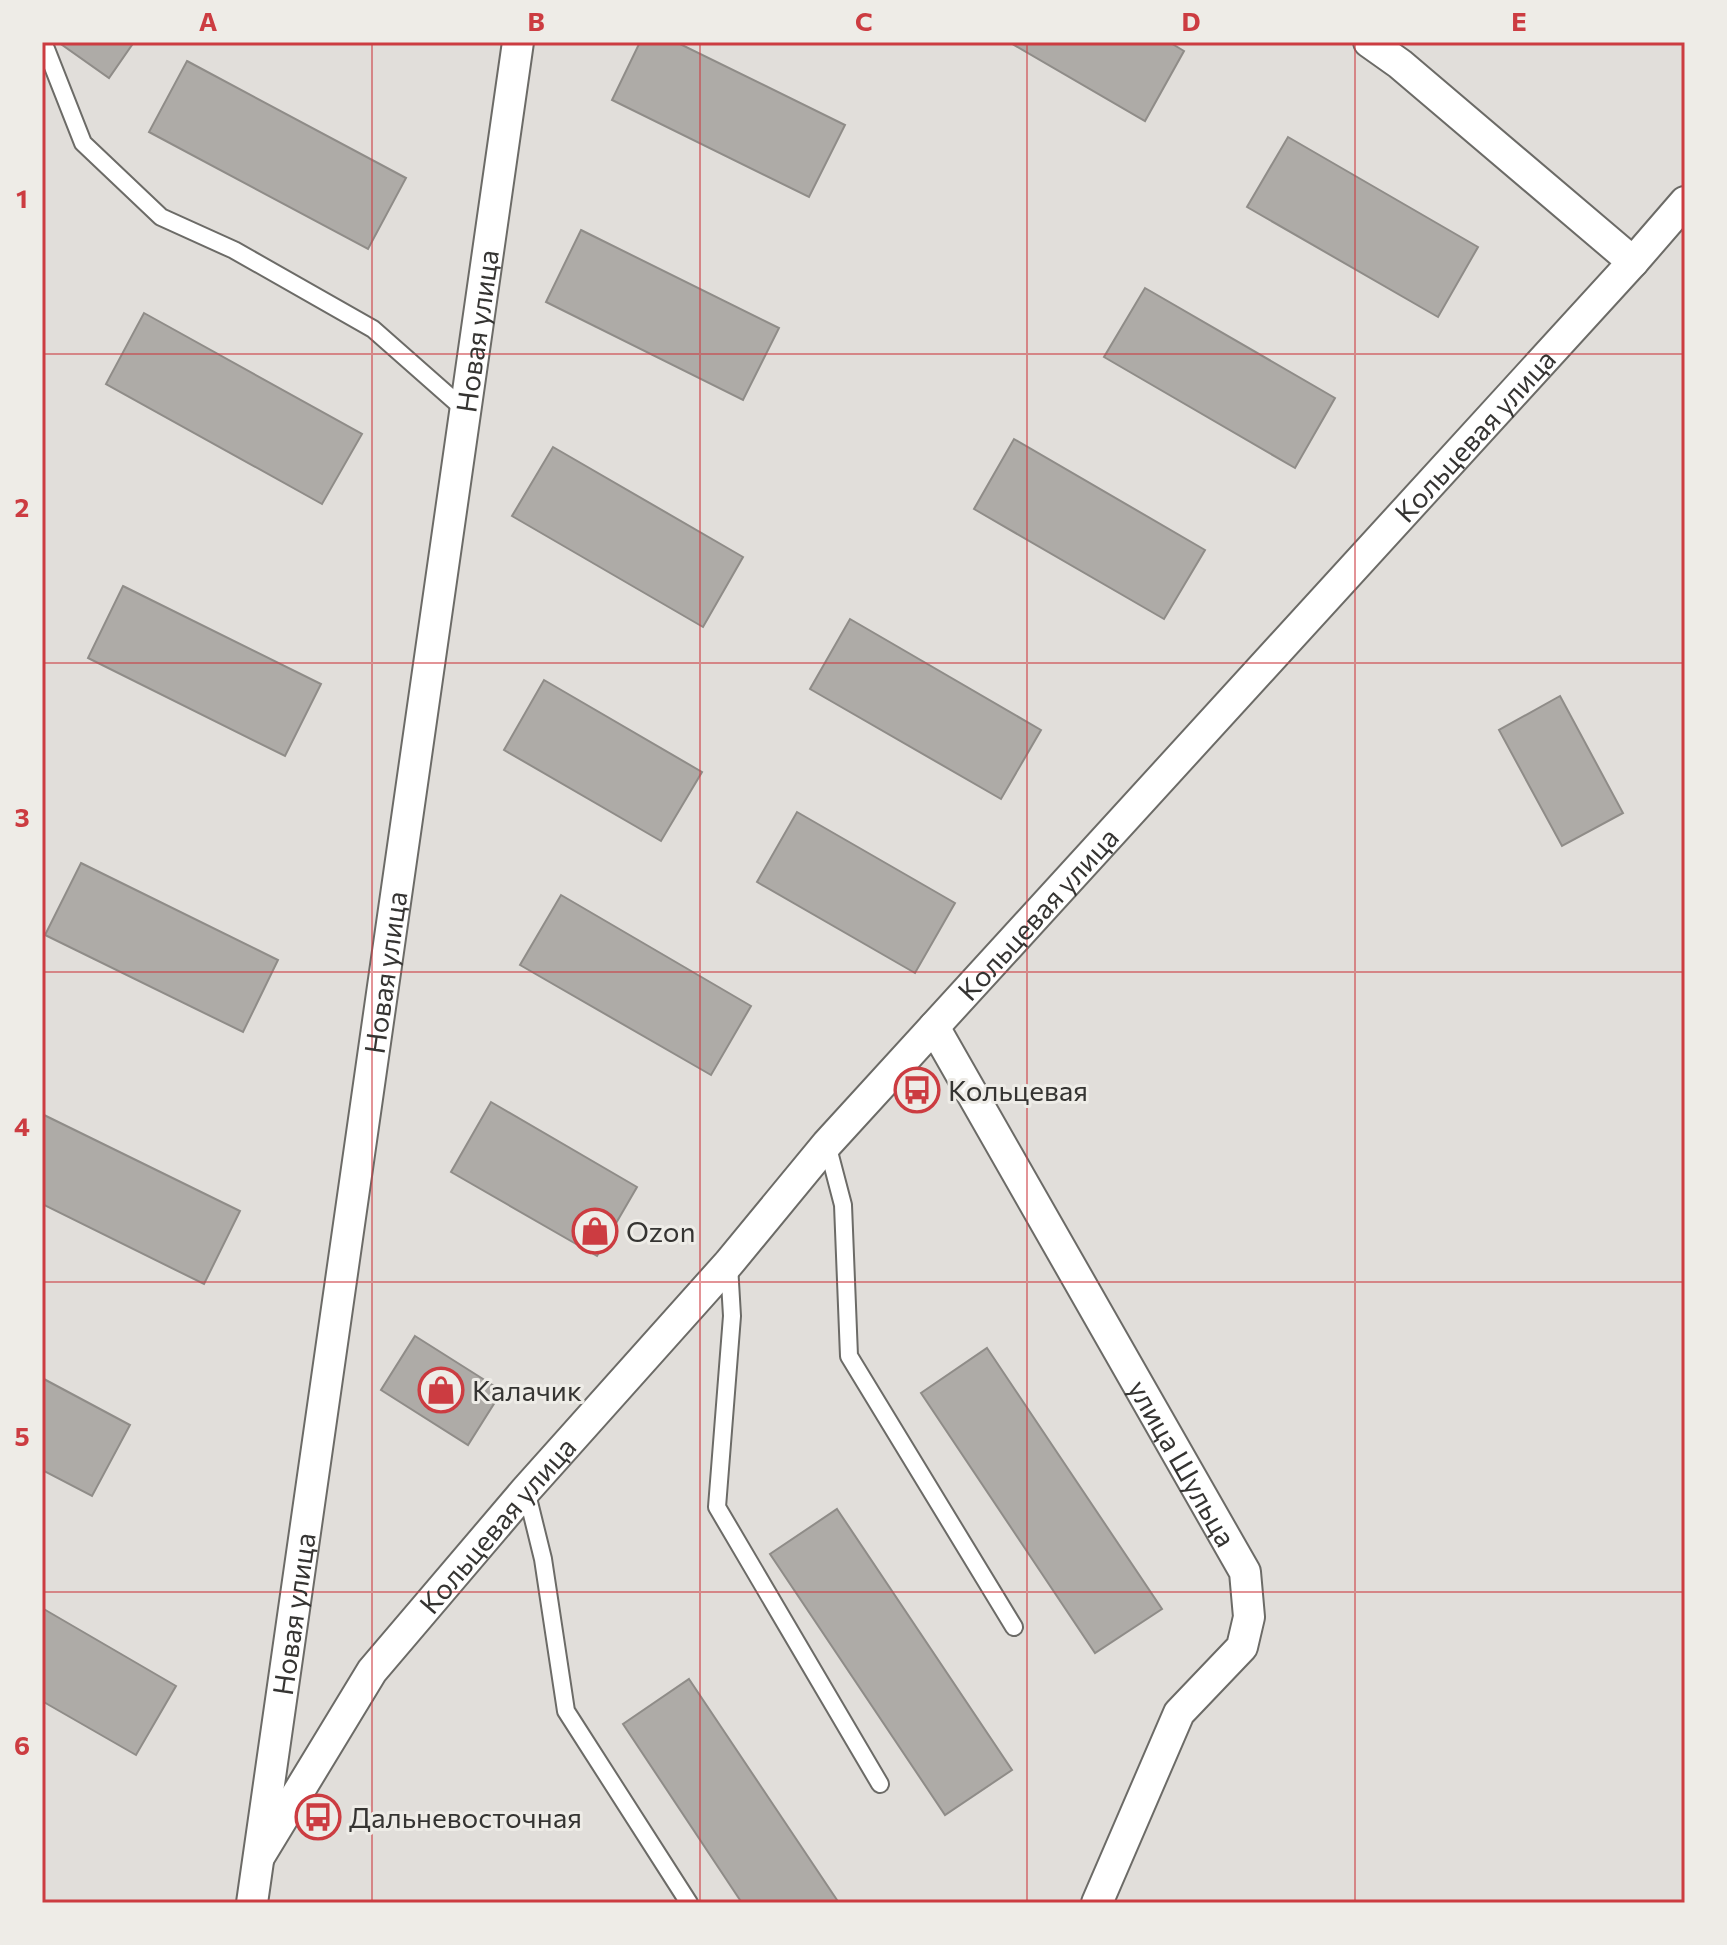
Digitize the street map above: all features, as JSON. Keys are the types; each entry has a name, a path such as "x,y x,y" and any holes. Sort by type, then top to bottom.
{"street":[{"name":"Новая улица","path":"252,1903 518,42"},
{"path":"1369,42 1400,64 1633,262"},
{"name":"Кольцевая улица","path":"259,1857 372,1671 526,1490 729,1263 827,1144 1685,202"},
{"name":"улица Шульца","path":"934,1027 1245,1572 1249,1617 1242,1647 1179,1713 1097,1903"}],"lane":[{"path":"42,47 46,49 83,143 161,217 234,250 373,329 466,411"},
{"path":"827,1144 843,1205 849,1356 1014,1627"},
{"path":"729,1263 732,1316 717,1507 880,1784"},
{"path":"526,1490 543,1559 566,1711 689,1903"}],"building":[{"path":"58,42 134,42 109,78"},
{"path":"640,42 676,42 845,125 809,197 612,100"},
{"path":"1009,42 1169,42 1184,51 1145,121"},
{"path":"187,61 406,178 368,249 149,132"},
{"path":"1288,137 1478,247 1438,317 1247,207"},
{"path":"581,230 779,328 743,400 546,302"},
{"path":"1145,288 1335,398 1295,468 1104,357"},
{"path":"144,313 362,434 322,504 106,384"},
{"path":"1014,439 1205,550 1164,619 974,509"},
{"path":"553,447 743,557 703,627 512,516"},
{"path":"123,586 321,684 285,756 88,658"},
{"path":"850,619 1041,730 1001,799 810,689"},
{"path":"544,680 702,772 661,841 504,750"},
{"path":"1560,696 1623,813 1562,846 1499,730"},
{"path":"797,812 955,903 915,973 757,882"},
{"path":"81,863 278,960 243,1032 45,935"},
{"path":"561,895 751,1006 711,1075 520,965"},
{"path":"491,1102 637,1187 597,1256 451,1172"},
{"path":"42,1114 240,1211 204,1284 42,1204"},
{"name":"Калачик","path":"415,1336 502,1391 468,1445 381,1390"},
{"path":"987,1348 1162,1609 1095,1653 921,1393"},
{"path":"42,1378 130,1425 92,1496 42,1470"},
{"path":"837,1509 1012,1770 945,1815 770,1554"},
{"path":"42,1608 176,1686 136,1755 42,1701"},
{"path":"689,1679 839,1903 742,1903 623,1724"}],"place":[{"name":"Кольцевая","path":"917,1090"},
{"name":"Ozon","path":"595,1231"},
{"name":"Калачик","path":"441,1390"},
{"name":"Дальневосточная","path":"318,1817"}]}
